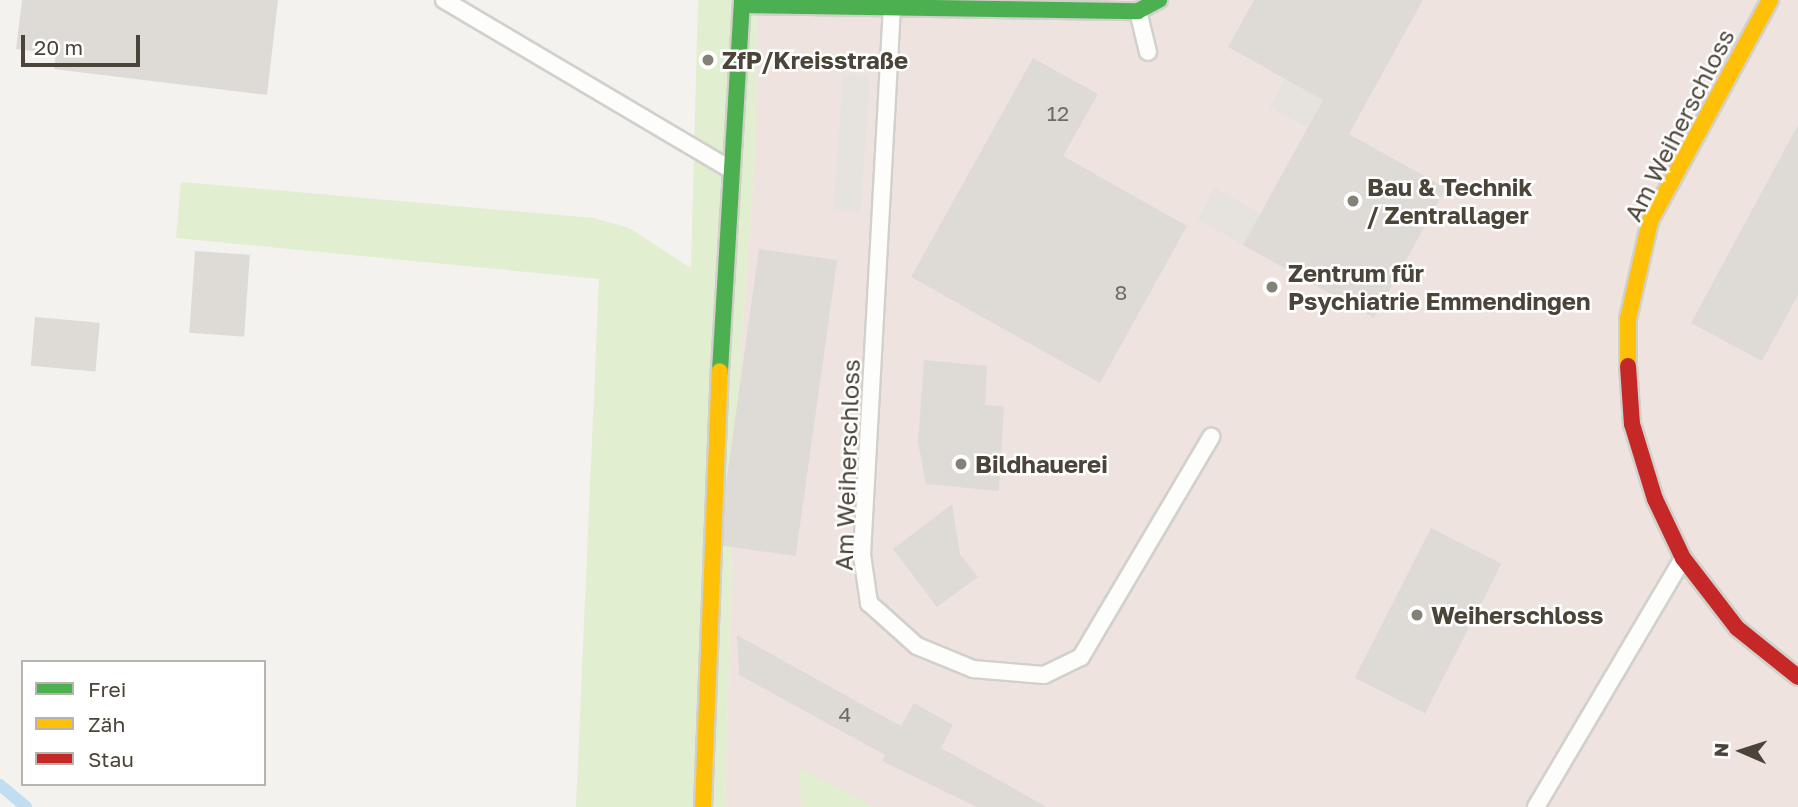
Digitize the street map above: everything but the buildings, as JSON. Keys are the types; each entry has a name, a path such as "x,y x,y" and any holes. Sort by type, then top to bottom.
{"street":[{"path":"704,807 707,598 736,172 742,2 892,2 1138,11 1159,0"},
{"name":"Am Weiherschloss","path":"1770,0 1650,221 1628,319 1632,424 1655,499 1683,558 1737,628 1798,677"}],"lane":[{"path":"444,0 736,172"},
{"name":"Am Weiherschloss","path":"892,2 862,555 869,603 917,646 973,669 1044,675 1081,657 1211,437"},
{"path":"1138,11 1148,52"},
{"path":"1536,807 1683,558"}],"shaded area":[{"name":"Zentrum für Psychiatrie Emmendingen","path":"757,0 1798,0 1798,807 725,807 735,436 756,138"},
{"path":"843,75 870,77 860,213 834,211"},
{"path":"1285,79 1323,100 1307,128 1269,107"},
{"path":"1215,188 1261,214 1244,245 1198,219"}],"green space":[{"path":"698,0 757,0 756,138 735,436 725,807 576,807 599,279 176,238 181,182 594,218 629,228 691,268"},
{"path":"798,767 874,807 802,807"}],"waterway":[{"path":"0,785 26,807"}],"traffic: fast":[{"path":"720,371 742,0"},
{"path":"742,5 1138,11 1159,0"}],"traffic: slow":[{"path":"1628,366 1628,319 1650,221 1770,0"},
{"path":"703,807 720,371"}],"traffic: jam":[{"path":"1628,366 1632,424 1655,499 1683,558 1737,628 1798,677"}],"place":[{"name":"ZfP/Kreisstraße","path":"708,60"},
{"name":"Bau & Technik / Zentrallager","path":"1353,201"},
{"name":"Zentrum für Psychiatrie Emmendingen","path":"1272,287"},
{"name":"Bildhauerei","path":"961,464"},
{"name":"Weiherschloss","path":"1417,615"}]}
